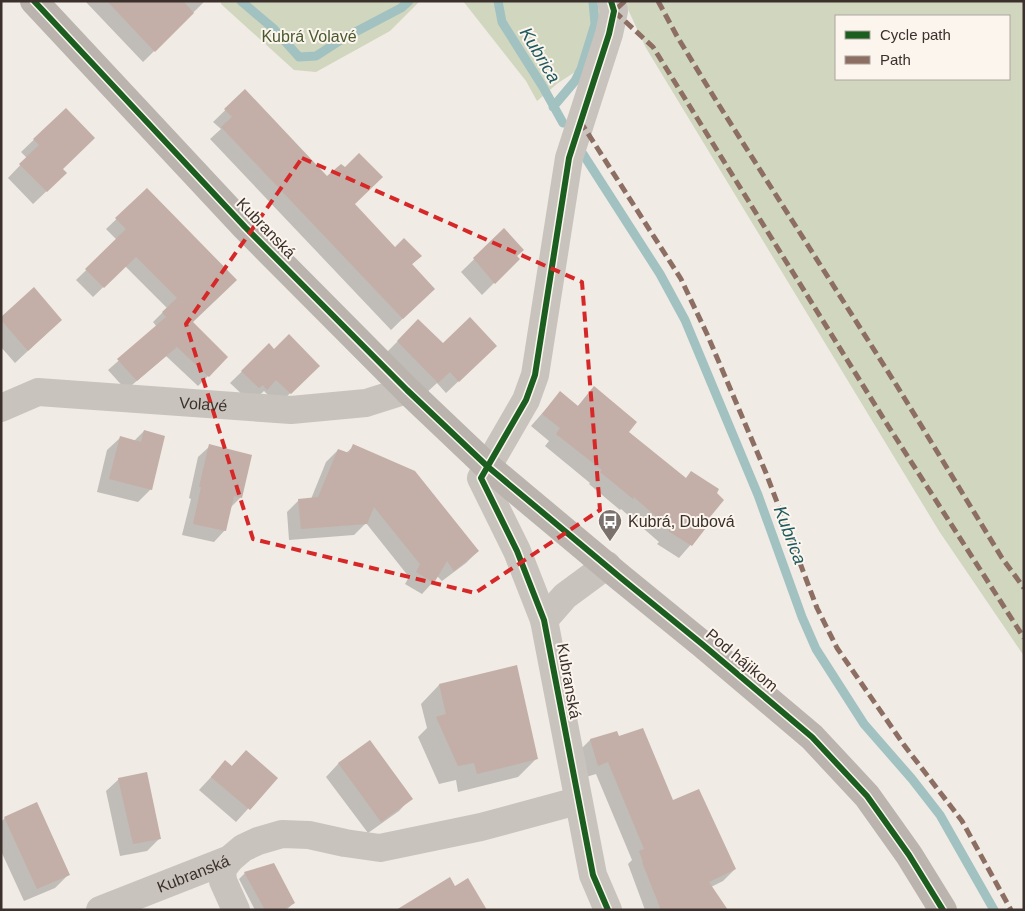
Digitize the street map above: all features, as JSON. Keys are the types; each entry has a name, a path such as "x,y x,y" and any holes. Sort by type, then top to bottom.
{"street":[{"name":"Kubranská","path":"34,1 245,227 407,390 487,466"},
{"name":"Kubranská","path":"608,910 593,875 544,620 517,551 481,478 526,400 535,375 569,158 613,19 614,11 611,1"},
{"name":"Volavé","path":"1,408 38,392 291,410 366,403 407,390"},
{"name":"Pod hájikom","path":"487,466 812,738 867,796 909,855 943,910"},
{"path":"544,620 565,596 607,565"},
{"name":"Kubranská","path":"100,910 230,859 243,848 258,841 282,834 310,835 380,848 481,826 578,801"},
{"path":"230,859 222,870 222,881 236,910"}],"highlighted area":[{"path":"302,158 582,282 600,510 475,593 253,539 186,324"}],"green space":[{"name":"Kubrá Volavé","path":"221,1 420,1 390,31 316,72 294,70 221,4"},
{"path":"463,1 598,1 603,17 592,61 558,83 537,101 526,81"},
{"path":"624,1 1024,1 1024,656 939,531 646,48"}],"building":[{"path":"107,1 183,1 194,13 155,52"},
{"path":"245,89 327,176 341,164 345,167 359,153 383,177 355,204 395,247 404,238 422,256 412,264 435,289 403,319 221,127 232,117 224,109"},
{"path":"66,108 95,138 63,169 67,173 47,192 19,164 39,145 33,139"},
{"path":"147,188 237,280 193,322 228,357 209,377 177,347 137,381 117,359 166,317 162,312 177,298 136,257 104,288 85,269 126,229 115,218"},
{"path":"504,228 524,250 517,256 520,259 495,284 473,258"},
{"path":"34,287 62,320 28,351 1,320 1,317"},
{"path":"470,317 497,346 459,382 450,372 438,383 397,341 418,319 443,343"},
{"path":"289,334 320,366 291,394 276,380 267,390 263,385 259,388 241,371 269,343 274,349"},
{"path":"594,386 637,422 629,432 686,478 691,471 719,489 717,493 724,500 706,522 709,524 692,546 668,531 670,529 634,497 633,499 600,472 602,470 556,434 560,428 542,414 560,391 578,406"},
{"path":"144,430 165,436 152,490 109,479 120,436 141,442"},
{"path":"209,444 252,455 242,498 234,496 226,531 193,524"},
{"path":"353,444 415,471 479,551 454,571 447,561 434,583 416,572 420,564 374,507 367,524 301,529 298,499 318,497 338,449 349,453"},
{"path":"517,665 538,759 477,774 474,763 458,766 436,717 446,714 439,684"},
{"path":"643,728 673,800 699,789 736,869 709,882 728,910 661,910 642,862 639,851 644,849 608,762 598,766 590,739 617,731 619,736"},
{"path":"370,740 413,799 381,822 338,763"},
{"path":"246,750 278,778 250,810 211,777 225,760 232,766"},
{"path":"147,772 161,839 133,844 118,778"},
{"path":"37,802 70,875 37,889 4,817"},
{"path":"274,863 295,903 282,910 265,910 244,872"},
{"path":"450,877 455,886 468,878 487,910 396,910"}],"waterway":[{"name":"Kubrica","path":"241,1 274,29 299,57 316,56 344,38 401,8 409,1"},
{"name":"Kubrica","path":"498,1 502,22 563,123"},
{"path":"553,107 575,81 581,69 595,24 593,1"},
{"name":"Kubrica","path":"583,154 660,274 685,320 758,495 802,617 816,649 864,724 912,779 940,815 994,910"}],"marked path":[{"path":"625,1 614,11 653,47 885,421 1024,638"},
{"path":"658,1 717,102 897,386 1002,558 1024,588"},
{"path":"580,121 681,279 707,334 766,473 817,608 837,648 904,745 962,821 1011,910"}],"cycle path":[{"path":"34,1 245,227 407,390 487,466 812,737 867,796 909,855 943,910"},
{"path":"608,910 593,875 544,620 517,551 481,478 526,400 535,375 569,158 609,34 614,11 611,1"}],"place":[{"name":"Kubrá, Dubová","path":"610,542"}]}
